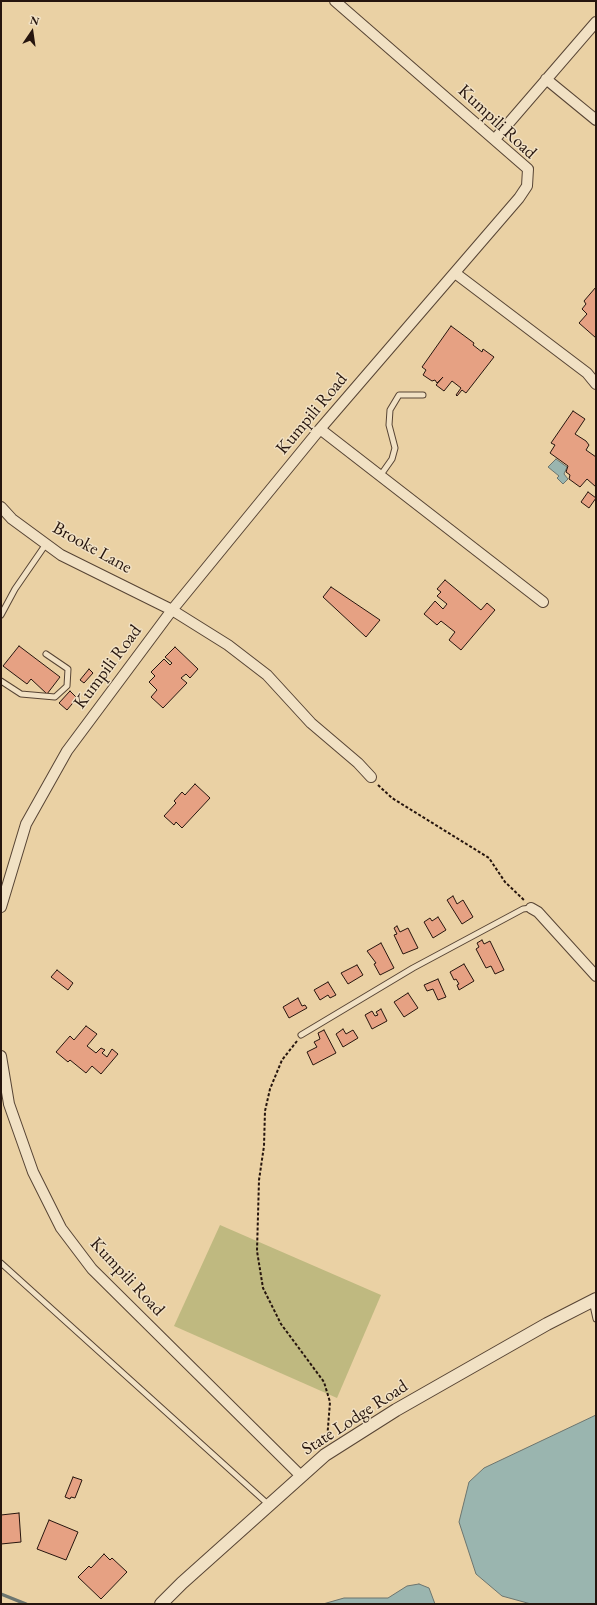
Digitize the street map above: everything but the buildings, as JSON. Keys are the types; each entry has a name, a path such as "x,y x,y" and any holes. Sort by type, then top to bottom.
{"street":[{"name":"Kumpili Road","path":"1,907 26,824 67,751 172,610 320,429 519,198 527,186 528,169 336,1"},
{"path":"495,139 596,22"},
{"path":"546,79 596,120"},
{"path":"455,273 587,372 596,384"},
{"path":"320,429 544,602"},
{"name":"Brooke Lane","path":"1,507 12,519 62,555 172,610 228,645 267,675 311,723 358,763 372,777"},
{"path":"531,908 538,912 596,976"},
{"name":"Kumpili Road","path":"1,1056 9,1104 34,1172 62,1228 92,1268 301,1476"},
{"name":"State Lodge Road","path":"161,1604 182,1583 324,1455 402,1406 547,1324 594,1300"}],"lane":[{"path":"380,476 392,459 395,448 389,424 390,410 399,395 423,395"},
{"path":"1,615 15,588 46,544"},
{"path":"1,681 21,694 55,697 67,686 68,669 46,654"},
{"path":"301,1035 413,968 523,909 531,908"},
{"path":"1,1263 269,1505"},
{"path":"594,1300 596,1319"}],"path":[{"path":"372,777 392,798 489,858 505,882 531,908"},
{"path":"301,1035 282,1060 270,1089 265,1111 264,1146 259,1180 257,1251 263,1288 281,1324 324,1382 330,1402 324,1455"}],"shaded area":[{"path":"220,1225 381,1295 337,1398 174,1326"}],"water":[{"path":"556,459 567,467 564,474 568,479 563,484 557,478 559,476 548,467"},
{"path":"596,1415 596,1604 531,1604 502,1596 476,1574 459,1522 469,1482 484,1468"},
{"path":"419,1584 429,1588 435,1604 323,1604 344,1598 388,1598 407,1586"}],"waterway":[{"path":"1,1594 26,1604"}]}
